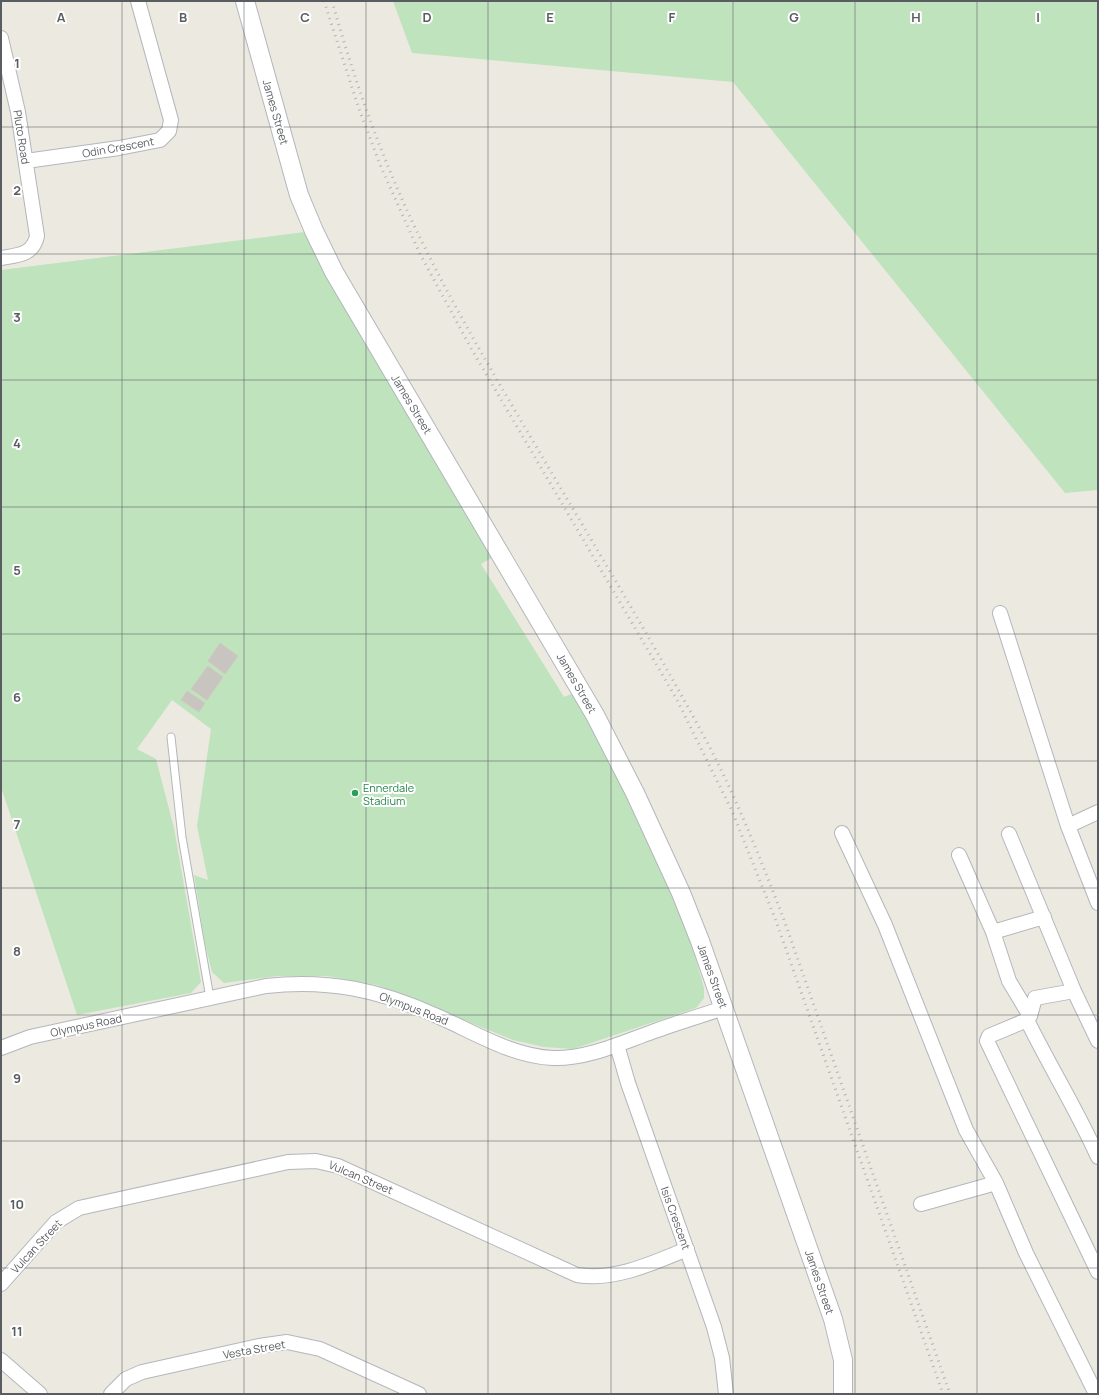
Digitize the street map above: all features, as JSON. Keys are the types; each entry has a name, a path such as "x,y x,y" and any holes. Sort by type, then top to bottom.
{"street":[{"name":"Odin Crescent","path":"26,161 119,148 160,140 166,135 171,120 138,1"},
{"name":"James Street","path":"246,1 299,195 314,231 338,279 595,715 635,793 681,893 724,1008 837,1333 843,1360 843,1394"},
{"name":"Pluto Road","path":"1,38 18,112 37,236 33,248 28,252 1,258"},
{"path":"1000,613 1068,826 1098,903"},
{"path":"1068,826 1098,812"},
{"path":"842,833 885,925 966,1130 996,1183 1026,1253 1096,1394"},
{"path":"1009,834 1074,991 1098,1041"},
{"path":"959,855 993,932 1009,981 1029,1018 1045,1056 1080,1118 1098,1157"},
{"path":"993,932 1044,917"},
{"name":"Olympus Road","path":"1,1048 30,1037 266,986 289,983 343,986 397,999 513,1050 553,1058 574,1056 617,1045 724,1008"},
{"path":"1074,991 1035,998 1029,1018 989,1036 988,1042 1098,1272"},
{"name":"Isis Crescent","path":"617,1045 628,1083 714,1327 722,1358 726,1394"},
{"name":"Vulcan Street","path":"1,1284 56,1222 79,1208 205,1179 297,1161 316,1161 338,1166 577,1275 593,1277 615,1275 687,1249"},
{"path":"921,1204 996,1183"},
{"name":"Vesta Street","path":"111,1394 126,1379 142,1372 259,1346 287,1342 320,1349 419,1394"},
{"path":"1,1360 40,1394"}],"lane":[{"path":"171,737 182,837 210,998"}],"green space":[{"path":"393,1 1098,1 1098,490 1065,493 733,82 412,53"},
{"path":"305,232 493,557 481,564 564,697 574,693 609,757 672,891 690,938 704,988 704,998 696,1008 573,1049 544,1047 513,1040 377,985 327,976 278,976 224,983 212,972 205,944 194,875 208,880 197,826 211,729 172,700 137,749 156,759 174,828 201,982 191,993 77,1015 1,787 1,270"}],"building":[{"path":"220,643 238,656 225,674 208,661"},
{"path":"208,666 223,677 207,700 191,689"},
{"path":"187,691 205,703 199,712 181,700"}],"railway":[{"path":"324,1 359,109 381,167 420,254 472,350 676,698 732,811 776,921 943,1394"},
{"path":"332,1 350,62 371,123 408,213 434,266 486,361 679,691 712,752 734,798 783,917 950,1394"}],"place":[{"name":"Ennerdale Stadium","path":"355,793"}]}
